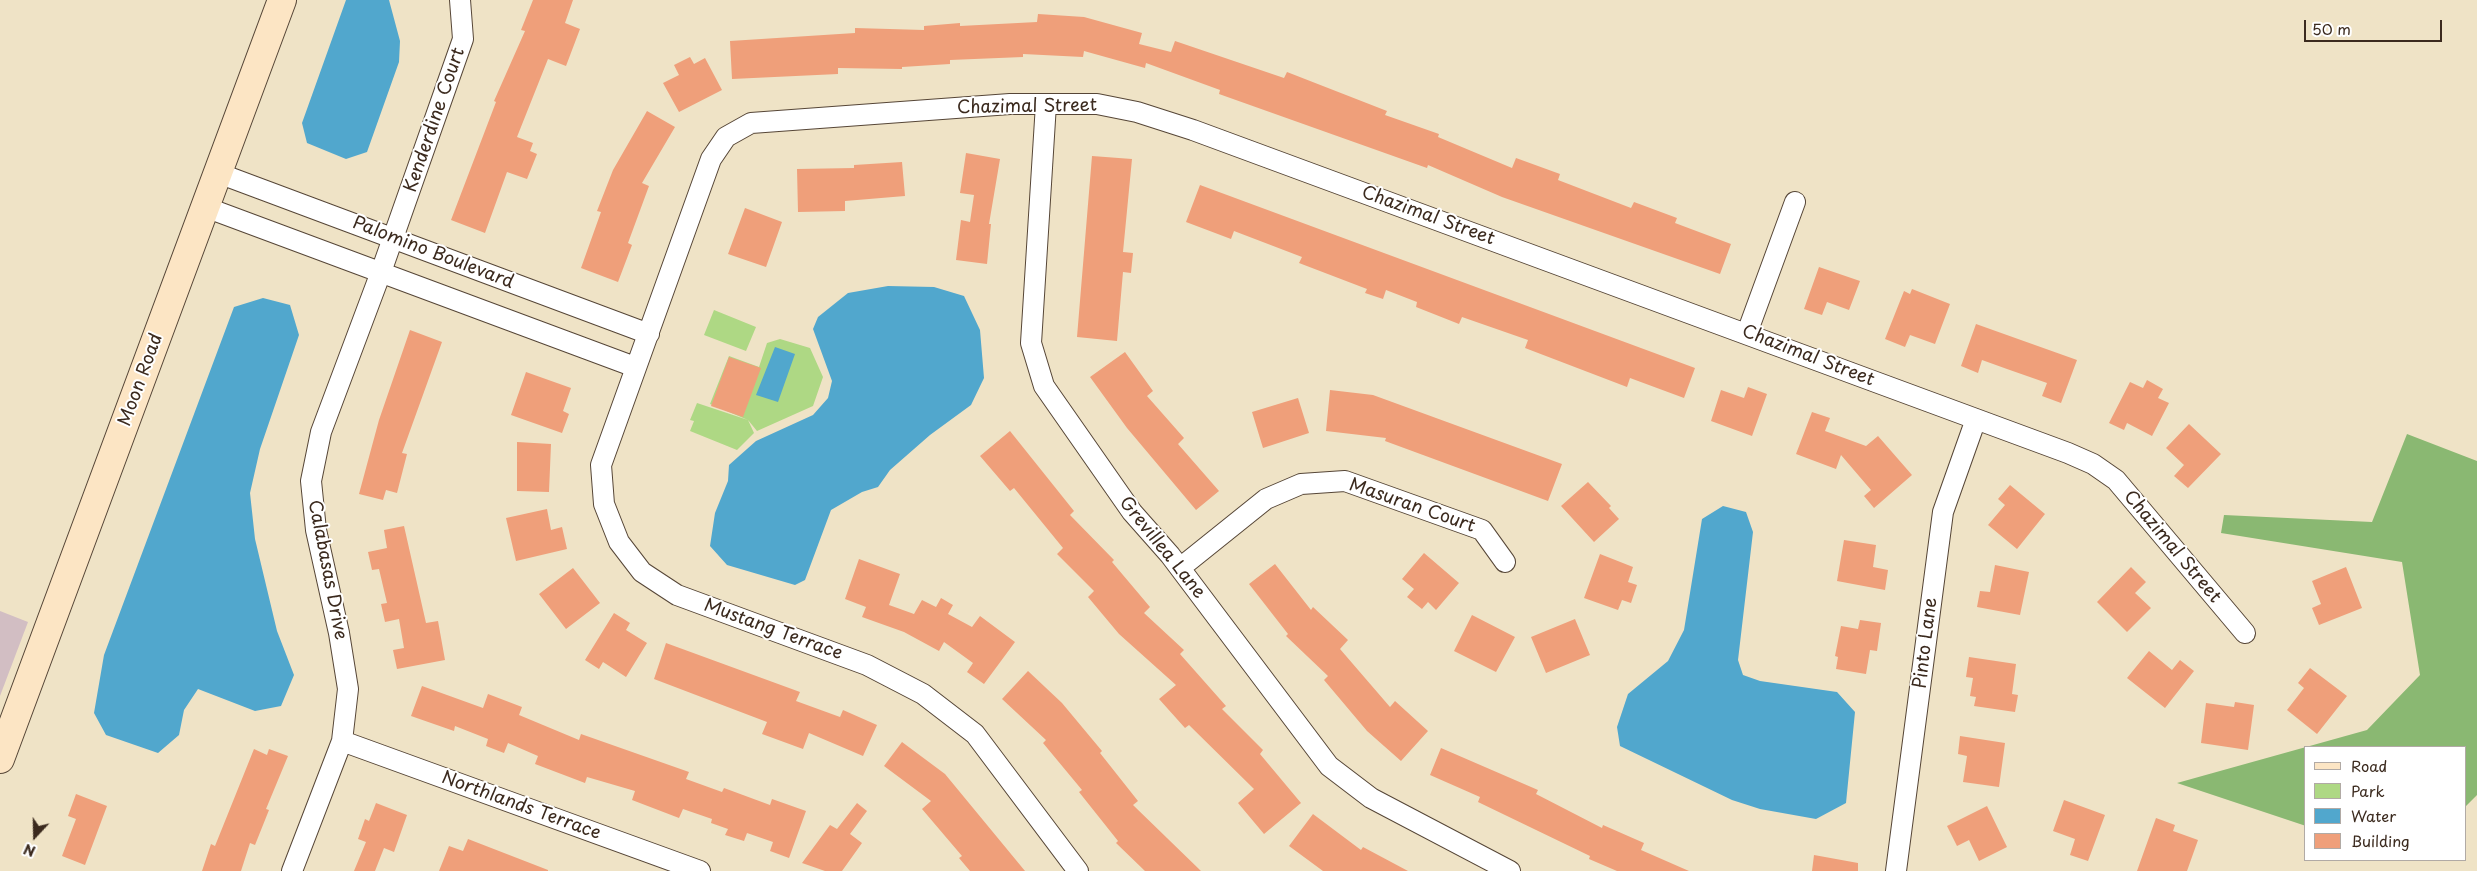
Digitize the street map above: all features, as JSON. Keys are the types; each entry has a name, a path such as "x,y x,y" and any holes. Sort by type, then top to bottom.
{"street":[{"name":"Moon Road","path":"0,759 282,0"},
{"name":"Kenderdine Court","path":"381,272 463,40 460,0"},
{"name":"Grevillea Lane","path":"1046,104 1031,343 1044,386 1132,512 1180,568 1329,766 1371,798 1510,871"},
{"name":"Chazimal Street","path":"649,334 711,160 726,136 751,123 1000,105 1097,104 1151,116 1747,333 2093,464 2116,480 2245,633"},
{"name":"Palomino Boulevard","path":"218,173 649,334"},
{"path":"1747,333 1795,202"},
{"name":"Palomino Boulevard","path":"205,207 635,367"},
{"name":"Calabasas Drive","path":"292,871 342,741 348,689 339,633 316,530 311,481 320,432 381,272"},
{"name":"Mustang Terrace","path":"649,334 635,367 601,465 604,504 619,542 642,572 677,595 868,665 923,694 975,734 1078,871"},
{"name":"Pinto Lane","path":"1896,871 1943,512 1976,420"},
{"name":"Masuran Court","path":"1180,568 1266,499 1301,484 1345,482 1482,530 1504,562"},
{"name":"Northlands Terrace","path":"342,741 700,871"}],"shaded area":[{"path":"0,611 28,622 0,696"}],"green space":[{"path":"714,310 756,327 746,351 704,335"},
{"path":"780,339 810,348 823,377 813,406 757,431 748,420 710,404 729,356 759,367 767,343"},
{"path":"697,403 748,420 754,433 737,450 690,431 694,421 690,420"},
{"path":"2407,434 2477,461 2477,795 2467,805 2467,746 2310,746 2367,730 2420,675 2402,562 2221,533 2224,515 2372,522"},
{"path":"2304,748 2304,825 2177,783"}],"water":[{"path":"346,0 389,0 400,41 399,62 367,152 346,159 307,143 302,123"},
{"path":"888,286 934,287 964,296 980,330 984,378 971,405 930,435 890,470 878,487 862,492 831,510 805,580 795,585 727,565 710,546 715,513 728,481 729,465 756,441 813,415 828,398 832,381 813,329 818,317 848,293"},
{"path":"263,298 290,305 299,335 260,449 250,493 255,539 277,631 294,675 281,706 255,711 198,689 184,710 179,735 158,753 106,735 94,713 104,655 234,307"},
{"path":"775,347 795,354 778,402 756,395"},
{"path":"1723,506 1746,512 1753,532 1738,660 1743,675 1760,681 1837,692 1855,712 1846,803 1816,819 1760,809 1732,800 1620,746 1617,727 1628,694 1668,661 1684,630 1702,519"}],"building":[{"path":"533,0 573,0 565,23 580,29 566,66 548,59 517,137 533,143 530,151 537,154 527,179 507,172 485,233 451,220 496,102 494,101 525,31 521,30"},
{"path":"1038,14 1084,17 1142,33 1139,44 1171,52 1175,41 1284,78 1287,72 1387,111 1385,115 1439,134 1438,137 1512,168 1516,158 1560,174 1558,180 1631,208 1634,202 1677,218 1675,223 1731,244 1720,274 1502,197 1428,165 1427,168 1219,94 1220,90 1146,63 1145,68 1084,51 1083,57 1023,54 1023,57 950,60 950,64 902,67 902,69 838,68 838,74 732,79 730,41 855,33 855,28 924,30 924,26 960,23 960,26 1037,22"},
{"path":"690,57 694,64 705,58 722,90 679,112 663,83 679,75 674,65"},
{"path":"647,111 675,127 642,183 649,186 628,243 632,245 618,282 581,268 601,212 597,211 613,170"},
{"path":"966,153 1000,159 989,224 991,224 987,264 956,260 961,220 970,222 974,195 960,193"},
{"path":"1092,156 1132,159 1123,252 1133,253 1131,273 1123,272 1117,341 1077,337"},
{"path":"902,162 905,196 845,201 845,211 798,212 797,169 854,168 854,165"},
{"path":"1200,185 1695,368 1684,398 1630,378 1627,387 1525,348 1528,340 1462,317 1459,324 1416,307 1417,302 1386,290 1383,299 1365,293 1367,289 1299,263 1302,257 1234,231 1231,239 1186,222"},
{"path":"745,208 782,222 766,267 728,254"},
{"path":"1819,267 1860,281 1849,310 1827,302 1822,315 1804,309"},
{"path":"1912,289 1950,304 1935,344 1910,335 1905,347 1885,339 1904,291 1910,294"},
{"path":"1976,324 2077,360 2061,403 2042,396 2047,383 1982,360 1978,373 1961,366"},
{"path":"410,330 442,342 402,453 407,454 397,493 386,490 383,500 359,494 379,420"},
{"path":"1125,352 1153,391 1147,396 1184,438 1178,444 1219,491 1196,510 1127,428 1090,377"},
{"path":"729,357 761,368 743,417 711,406"},
{"path":"526,372 571,388 563,411 569,414 562,433 511,415"},
{"path":"2147,380 2163,389 2158,398 2169,403 2152,436 2127,423 2124,430 2109,423 2130,382 2143,388"},
{"path":"1748,387 1767,394 1752,436 1711,421 1721,390 1744,398"},
{"path":"1330,390 1373,395 1562,464 1548,501 1385,441 1386,438 1326,431"},
{"path":"1298,398 1309,433 1263,448 1252,412"},
{"path":"1812,412 1830,418 1825,431 1866,446 1878,436 1912,475 1874,508 1864,496 1871,490 1841,455 1836,469 1796,454"},
{"path":"2189,424 2221,454 2188,488 2174,476 2184,465 2166,448"},
{"path":"1010,431 1074,511 1070,515 1114,560 1112,562 1150,607 1144,613 1184,650 1180,654 1226,706 1222,709 1263,750 1260,754 1301,803 1264,834 1238,803 1254,789 1189,725 1185,728 1159,699 1176,685 1119,634 1088,597 1094,591 1057,554 1063,548 1014,488 1010,491 980,456"},
{"path":"517,442 551,444 549,492 517,491"},
{"path":"1588,482 1611,506 1609,508 1619,519 1594,542 1561,506"},
{"path":"2010,485 2045,514 2017,549 1988,525 2005,505 1998,499"},
{"path":"547,509 551,530 562,527 567,549 516,561 506,518"},
{"path":"404,526 426,623 438,621 445,660 397,669 393,650 404,648 399,619 385,622 381,604 387,603 379,569 372,570 368,552 387,548 384,530"},
{"path":"1844,540 1876,545 1873,567 1888,570 1885,590 1837,581"},
{"path":"1424,553 1459,583 1436,610 1428,602 1422,609 1407,597 1414,589 1402,579"},
{"path":"1600,554 1633,567 1628,582 1637,585 1631,603 1622,600 1618,610 1584,598"},
{"path":"859,559 900,574 889,605 914,614 922,600 936,607 941,598 953,605 948,614 972,627 980,616 1015,642 984,684 967,672 973,663 944,642 939,651 904,632 862,617 866,607 845,599"},
{"path":"1275,564 1311,610 1313,607 1348,640 1340,649 1390,707 1395,701 1428,731 1401,761 1367,731 1324,680 1328,676 1286,636 1288,634 1249,584"},
{"path":"1995,565 2029,572 2020,615 1977,607 1980,591 1990,592"},
{"path":"2131,567 2146,582 2135,593 2151,608 2127,632 2097,602"},
{"path":"2346,567 2362,608 2319,625 2312,608 2321,604 2312,581"},
{"path":"573,568 600,603 566,629 539,594"},
{"path":"614,613 630,623 626,630 647,643 626,677 603,662 599,669 585,660"},
{"path":"1472,615 1515,637 1496,672 1454,651"},
{"path":"1575,619 1590,655 1546,673 1531,637"},
{"path":"1860,620 1881,623 1877,651 1870,650 1866,674 1836,669 1838,657 1835,656 1841,626 1858,629"},
{"path":"666,643 800,692 796,701 840,717 843,710 877,725 863,756 809,733 803,749 762,734 767,722 654,679"},
{"path":"2149,651 2172,670 2180,660 2194,671 2165,708 2127,678"},
{"path":"1969,657 2016,664 2012,694 2018,695 2015,712 1974,706 1976,697 1970,696 1973,678 1966,677"},
{"path":"2310,668 2347,696 2317,734 2287,710 2304,688 2298,683"},
{"path":"1028,671 1062,703 1102,751 1100,753 1138,801 1133,805 1201,871 1145,871 1116,843 1118,841 1079,792 1082,790 1043,743 1046,740 1002,699"},
{"path":"422,686 483,708 488,694 522,707 519,715 579,740 581,734 689,772 686,779 722,792 724,788 770,805 772,799 806,811 789,858 770,851 773,842 747,833 744,841 725,835 728,829 711,823 712,819 683,809 679,818 632,800 635,791 587,777 585,783 535,764 538,756 508,743 504,753 486,746 488,739 455,726 454,731 411,716"},
{"path":"2235,702 2254,705 2248,750 2201,743 2206,703 2234,707"},
{"path":"1960,736 2005,743 1999,787 1963,782 1967,756 1958,754"},
{"path":"902,742 945,774 1025,871 970,871 959,858 962,856 922,809 931,801 884,766"},
{"path":"1441,748 1538,790 1536,794 1602,828 1603,825 1644,843 1641,850 1689,871 1617,871 1589,859 1590,856 1478,802 1480,797 1430,775"},
{"path":"254,749 267,755 269,749 288,756 266,809 269,810 255,845 250,843 241,871 202,871 211,844 215,846"},
{"path":"76,794 107,806 85,865 62,856 76,819 68,816"},
{"path":"2064,800 2105,815 2088,861 2070,855 2075,839 2053,831"},
{"path":"376,803 407,815 394,852 384,848 375,871 354,871 366,842 358,839 365,819 369,821"},
{"path":"857,803 867,811 850,834 862,843 842,871 825,871 802,863 830,825 837,829"},
{"path":"1987,806 2007,847 1979,861 1969,840 1957,846 1947,826"},
{"path":"1313,814 1361,850 1363,847 1408,871 1323,871 1289,846"},
{"path":"2156,818 2175,825 2173,831 2198,840 2187,871 2137,871"},
{"path":"468,839 548,871 439,871 449,846 463,851"},
{"path":"1814,855 1858,863 1858,871 1812,871"}]}
